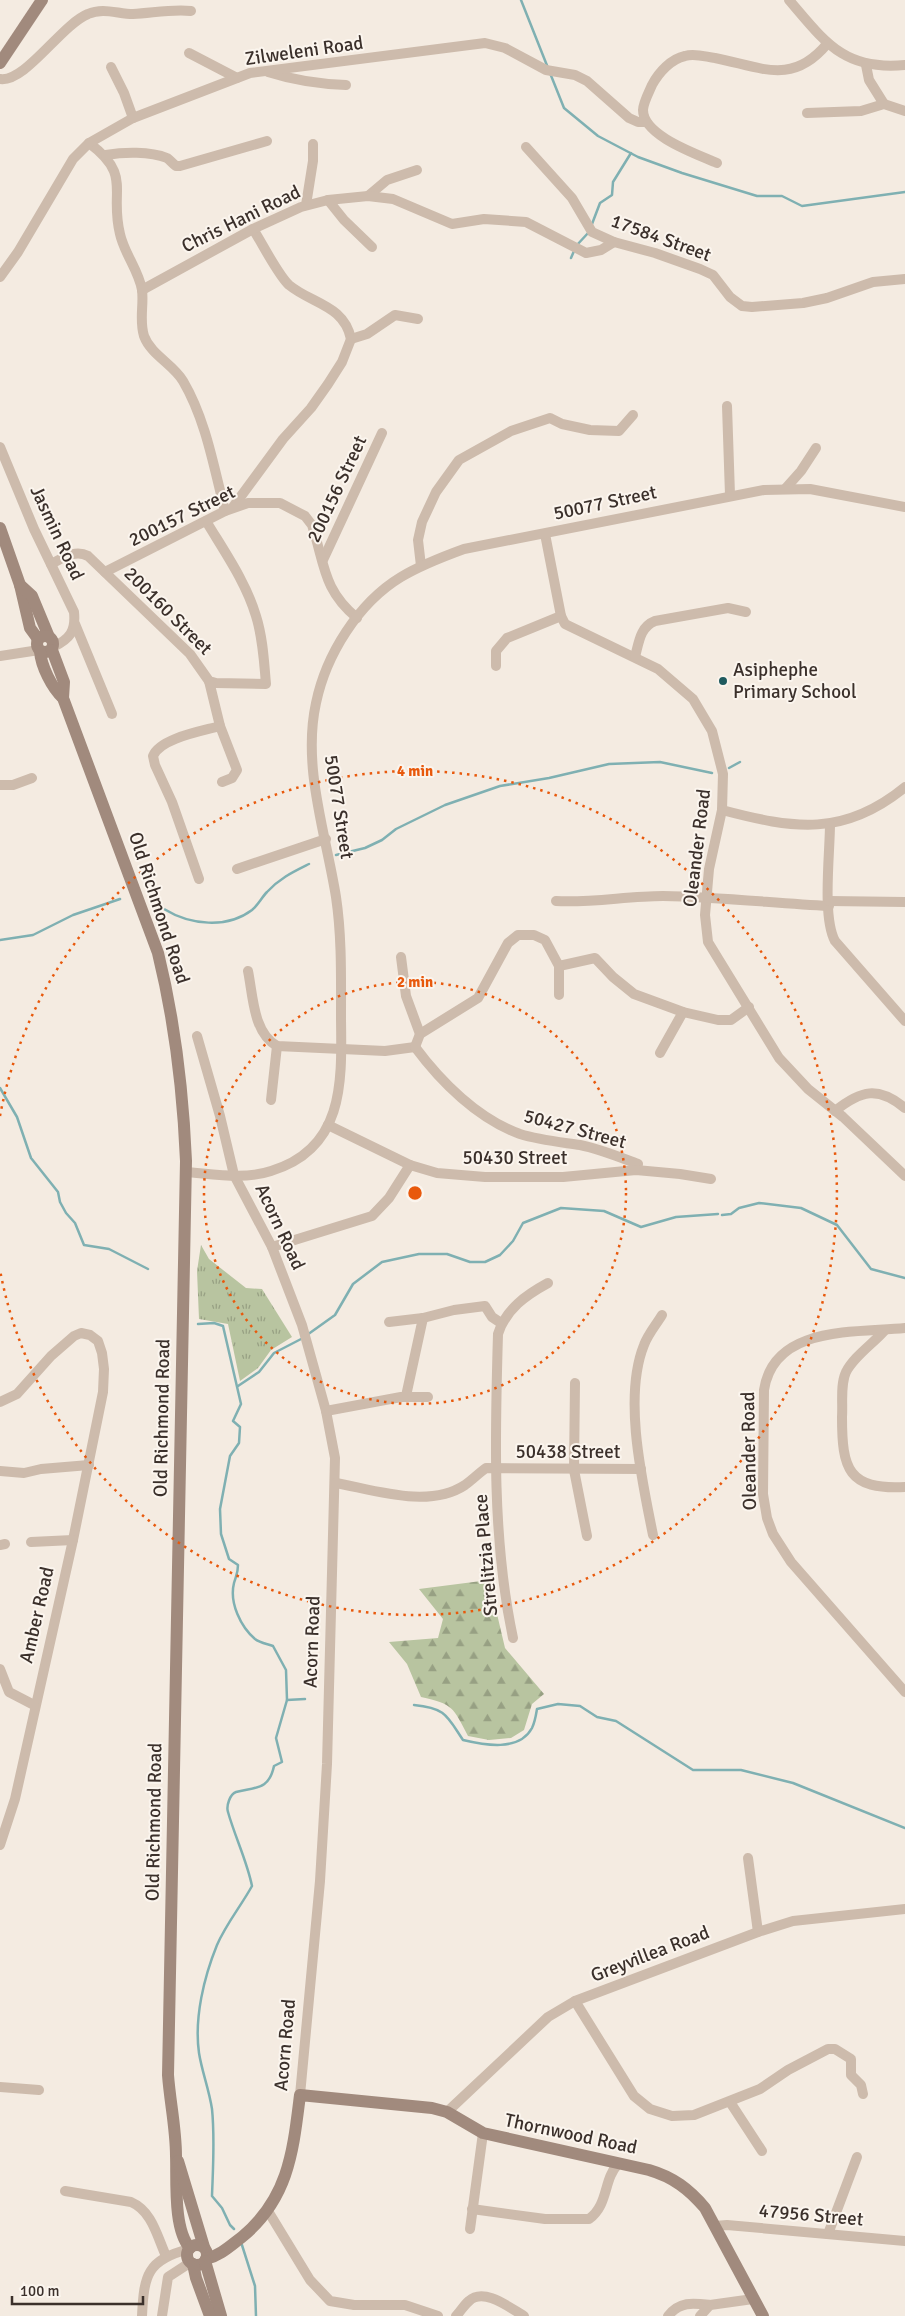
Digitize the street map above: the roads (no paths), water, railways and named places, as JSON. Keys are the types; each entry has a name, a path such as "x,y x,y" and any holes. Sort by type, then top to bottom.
{"street":[{"path":"0,62 42,0"},
{"path":"789,0 827,44 866,65 905,66"},
{"path":"0,79 6,80 13,77 37,59 62,31 86,14 99,10 134,14 171,9 191,11"},
{"name":"Zilweleni Road","path":"0,277 18,252 72,159 89,143 133,118 237,78 265,71 367,59 475,42 505,48 546,70 588,81 630,118 638,122 645,122 659,135 717,163"},
{"path":"645,122 642,110 653,84 663,70 679,58 695,55 780,71 802,66 818,55 827,44"},
{"path":"189,53 237,78"},
{"path":"866,65 869,80 884,104"},
{"path":"110,66 124,93 133,118"},
{"path":"265,71 285,77 328,85 346,85"},
{"path":"807,113 861,112 884,104 905,111"},
{"path":"106,155 160,156 169,159 176,166 180,166 267,141"},
{"path":"89,143 106,155 117,176 117,219 120,235 142,290 141,311 144,336 154,351 178,371 185,384 206,439 229,509"},
{"path":"306,205 313,161 313,144"},
{"name":"17584 Street","path":"526,147 572,198 592,232 614,242 655,253 713,275 730,298 742,306 752,307 827,298 872,282 905,279"},
{"path":"368,196 387,180 416,170"},
{"name":"Chris Hani Road","path":"142,290 253,229 306,205 328,200 368,196 393,199 452,224 484,219 526,222 586,253 601,250 614,242"},
{"path":"328,200 344,220 372,247"},
{"path":"229,509 283,439 311,408 342,362 351,339 348,326 341,316 288,284 253,229"},
{"path":"351,339 367,334 395,315 418,319"},
{"path":"727,406 730,495"},
{"path":"421,566 418,540 422,522 446,476 459,460 511,431 550,418 562,424 608,432 619,431 633,415"},
{"name":"200156 Street","path":"323,560 382,433"},
{"name":"Jasmin Road","path":"0,447 74,612 75,624 112,714"},
{"path":"785,489 801,471 816,448"},
{"name":"50077 Street","path":"185,1172 234,1175 270,1172 300,1158 318,1142 338,1102 342,1050 340,939 326,839 311,756 315,710 320,687 331,660 357,618 383,591 421,566 464,550 730,495 785,489 810,489 903,504"},
{"name":"200157 Street","path":"105,572 229,509 259,501 280,504 293,508 305,516 312,525 332,592 341,605 357,618"},
{"name":"200160 Street","path":"51,564 74,553 82,552 190,654 209,681 216,684 266,684 263,653 256,616 235,570 206,521"},
{"name":"Old Richmond Road","path":"0,528 20,585 30,628 45,644 60,666 64,682 63,698 158,953 168,993 180,1066 185,1172 168,2075 176,2156 201,2257 221,2316"},
{"path":"496,666 496,651 506,638 561,616 545,534"},
{"path":"635,656 642,631 655,620 733,608 746,612"},
{"name":"Oleander Road","path":"561,616 565,624 576,631 635,656 667,674 693,699 712,731 723,774 722,810 713,845 706,898 708,942 779,1058 808,1088 836,1111 905,1176"},
{"path":"0,656 45,644 71,634 75,624"},
{"path":"209,681 220,726 236,770 232,778 222,782"},
{"path":"199,880 172,802 155,765 153,756 158,748 178,738 220,726"},
{"path":"0,785 12,786 32,778"},
{"path":"722,810 785,825 830,824 866,814 884,804 905,787"},
{"path":"830,824 829,904 830,927 835,941 905,1021"},
{"path":"237,869 326,839"},
{"path":"556,901 578,902 643,896 829,904 905,902"},
{"path":"248,971 262,1032 268,1041 277,1046 385,1051 415,1047 420,1034 478,998 512,938 527,934 540,936 545,940 559,966 559,995"},
{"path":"401,957 406,996 420,1034"},
{"path":"559,966 595,958 613,977 634,994 683,1012 718,1020 731,1020 748,1007"},
{"path":"660,1053 683,1012"},
{"name":"Acorn Road","path":"197,1036 220,1116 234,1175 272,1247 302,1325 326,1411 336,1483 327,1764 320,1881 300,2095 291,2161 284,2182 268,2211 227,2249 201,2257"},
{"path":"270,1100 277,1046"},
{"name":"50427 Street","path":"415,1047 430,1068 467,1102 504,1127 538,1139 582,1146 637,1167"},
{"path":"836,1111 855,1097 872,1093 889,1096 905,1108"},
{"name":"50430 Street","path":"328,1125 410,1165 437,1173 485,1177 563,1177 637,1167 711,1179"},
{"path":"272,1247 372,1216 389,1198 410,1165"},
{"path":"389,1322 423,1318 454,1310 485,1306 492,1317 501,1323 523,1296 548,1283"},
{"path":"653,1535 641,1469 636,1412 637,1369 644,1343 662,1315"},
{"path":"406,1396 423,1318"},
{"name":"Strelitzia Place","path":"501,1323 498,1334 496,1469 504,1590 513,1638"},
{"name":"Oleander Road","path":"905,1328 811,1338 791,1346 779,1357 767,1374 764,1390 763,1494 766,1513 773,1534 791,1562 905,1692"},
{"path":"885,1330 847,1371 843,1386 842,1449 850,1469 864,1484 877,1487 905,1487"},
{"name":"Amber Road","path":"0,1402 17,1394 51,1356 74,1336 80,1333 94,1337 100,1346 104,1368 103,1392 89,1465 34,1705 15,1798 0,1845"},
{"path":"575,1383 574,1470 587,1536"},
{"path":"326,1411 406,1396 428,1397"},
{"path":"0,1471 24,1473 41,1469 89,1465"},
{"name":"Strelitzia Place","path":"336,1483 412,1496 430,1496 464,1486 486,1468 496,1469"},
{"name":"50438 Street","path":"496,1469 641,1469"},
{"path":"31,1542 73,1540"},
{"path":"0,1669 4,1693 34,1705"},
{"path":"748,1858 758,1932"},
{"name":"Greyvillea Road","path":"447,2112 548,2017 575,2001 758,1932 808,1918 905,1909"},
{"path":"575,2001 618,2074 634,2096 650,2109 662,2114 682,2116 730,2102 765,2087 788,2070 819,2053 832,2049 851,2059 851,2075 861,2085 863,2094"},
{"path":"0,2087 39,2090"},
{"name":"Thornwood Road","path":"300,2095 432,2108 447,2112 483,2133 665,2175 678,2182 696,2197 763,2316"},
{"path":"730,2102 762,2151"},
{"path":"470,2228 483,2133"},
{"name":"Old Richmond Road","path":"176,2156 175,2173 179,2213 185,2239 190,2248"},
{"path":"828,2234 857,2157"},
{"path":"472,2210 546,2219 590,2219 602,2206 613,2170 618,2164"},
{"path":"65,2191 131,2202 140,2206 149,2218 166,2256"},
{"path":"268,2211 310,2280 330,2301 354,2305 405,2306 438,2316"},
{"name":"47956 Street","path":"714,2226 727,2225 905,2241"},
{"path":"142,2316 146,2278 153,2267 166,2256 197,2245 201,2257 177,2269 168,2277 162,2316"},
{"name":"Old Richmond Road","path":"201,2257 196,2278 210,2316"},
{"path":"456,2316 469,2301 479,2297 494,2299 524,2316"},
{"path":"668,2316 678,2306 684,2304 710,2305 753,2299"},
{"path":"700,2316 710,2305"}],"waterway":[{"path":"521,0 548,68"},
{"path":"550,73 564,108 598,136 638,157 682,173 757,196 782,196 802,206 905,192"},
{"path":"592,224 600,203 612,195 613,182 631,153"},
{"path":"576,246 589,232"},
{"path":"571,258 574,251"},
{"path":"336,855 365,848 382,840 396,829 445,805 500,786 549,778 609,764 660,762 712,773"},
{"path":"729,768 740,762"},
{"path":"164,909 185,919 208,923 231,920 252,910 277,883 309,864"},
{"path":"0,940 33,935 73,915 120,899"},
{"path":"0,1088 17,1117 31,1158 58,1192 60,1202 66,1213 75,1223 84,1245 109,1249 148,1269"},
{"path":"722,1215 731,1214 739,1208 759,1203 801,1208 837,1225 871,1269 905,1278"},
{"path":"307,1335 335,1315 353,1284 382,1262 419,1254 447,1254 470,1262 485,1262 500,1255 513,1241 523,1223 561,1208 604,1211 641,1227 676,1217 718,1214"},
{"path":"198,1324 214,1323 223,1326 241,1404 233,1421 240,1427 239,1443 230,1456 220,1509 221,1534 229,1559 238,1565 233,1591 237,1614 250,1634 257,1640 273,1646 286,1670 287,1700 276,1738 282,1762 274,1766 272,1774 265,1783 255,1788 236,1792 232,1795 228,1804 228,1812 252,1886 217,1945 204,1984 199,2012 199,2053 211,2102 213,2120 212,2196 222,2208 234,2229"},
{"path":"238,1386 259,1372 274,1353 303,1338"},
{"path":"287,1700 305,1699"},
{"path":"414,1705 433,1708 445,1715 463,1740 491,1745 510,1744 526,1736 533,1726 537,1709 558,1704 580,1706 597,1717 616,1721 693,1770 741,1770 793,1783 905,1828"},
{"path":"241,2242 255,2286 256,2316"}],"place":[{"name":"Asiphephe Primary School","path":"723,681"}]}
